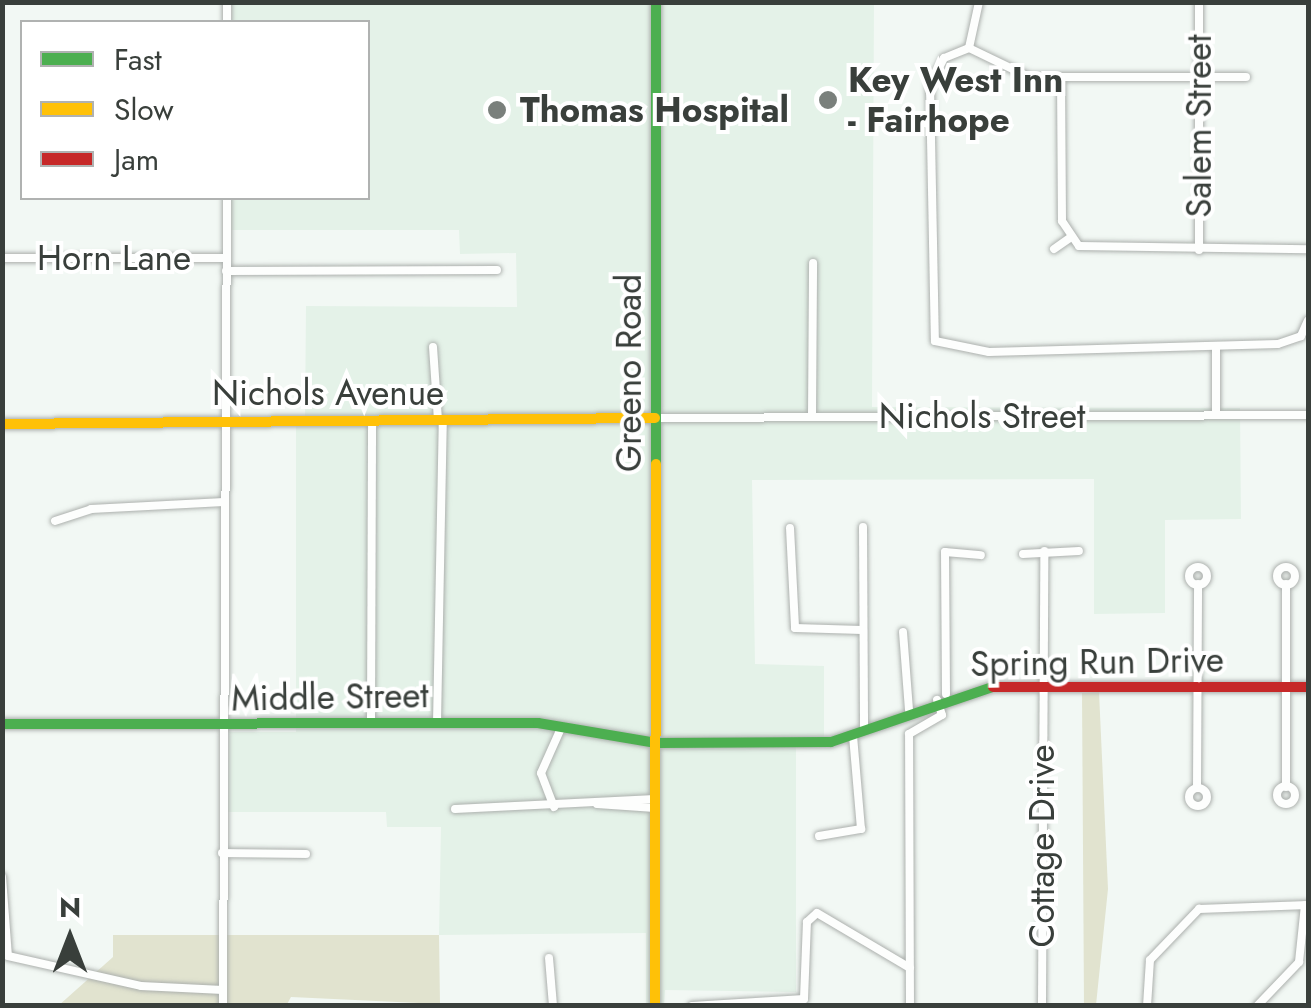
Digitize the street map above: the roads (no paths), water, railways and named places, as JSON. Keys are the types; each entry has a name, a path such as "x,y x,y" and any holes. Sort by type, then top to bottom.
{"street":[{"name":"Greeno Road","path":"655,1006 656,2"},
{"path":"970,2 974,13"},
{"path":"970,48 974,13 980,2"},
{"name":"Salem Street","path":"1199,2 1199,250"},
{"path":"970,48 1016,74 1060,78 1246,77"},
{"path":"970,48 944,58 930,86 930,330 959,351 1078,352 1292,342 1308,320"},
{"path":"1060,78 1070,238"},
{"path":"223,1006 227,200"},
{"path":"1070,238 1092,250 1308,249"},
{"path":"1054,249 1070,238"},
{"name":"Horn Lane","path":"2,258 226,258"},
{"path":"812,416 813,263"},
{"path":"226,271 497,270"},
{"path":"1216,346 1216,415"},
{"path":"434,347 440,421 436,723"},
{"name":"Nichols Street","path":"654,418 1308,415"},
{"name":"Nichols Avenue","path":"2,424 654,418"},
{"path":"371,724 372,421"},
{"path":"55,521 91,509 224,502"},
{"path":"863,527 864,731"},
{"path":"790,528 796,628 862,630"},
{"name":"Cottage Drive","path":"1042,1006 1044,551"},
{"path":"1022,554 1079,551"},
{"path":"910,1006 909,734 942,715 945,552 981,555"},
{"path":"1197,788 1198,584"},
{"path":"1286,584 1286,787"},
{"path":"903,632 909,710"},
{"name":"Spring Run Drive","path":"656,743 852,736 941,696 1042,686 1308,687"},
{"name":"Middle Street","path":"2,724 562,726 656,743"},
{"path":"554,807 541,773 562,726"},
{"path":"819,836 861,829 852,736"},
{"path":"455,809 655,803"},
{"path":"222,853 306,854"},
{"path":"2,877 8,956 141,986 222,990"},
{"path":"1146,1006 1150,960 1199,910 1307,905 1299,962 1257,1006"},
{"path":"692,1006 804,1002 806,922 816,913 910,968"},
{"path":"550,958 553,1006"}],"place":[{"name":"Key West Inn - Fairhope","path":"828,100"},
{"name":"Thomas Hospital","path":"497,110"}]}
